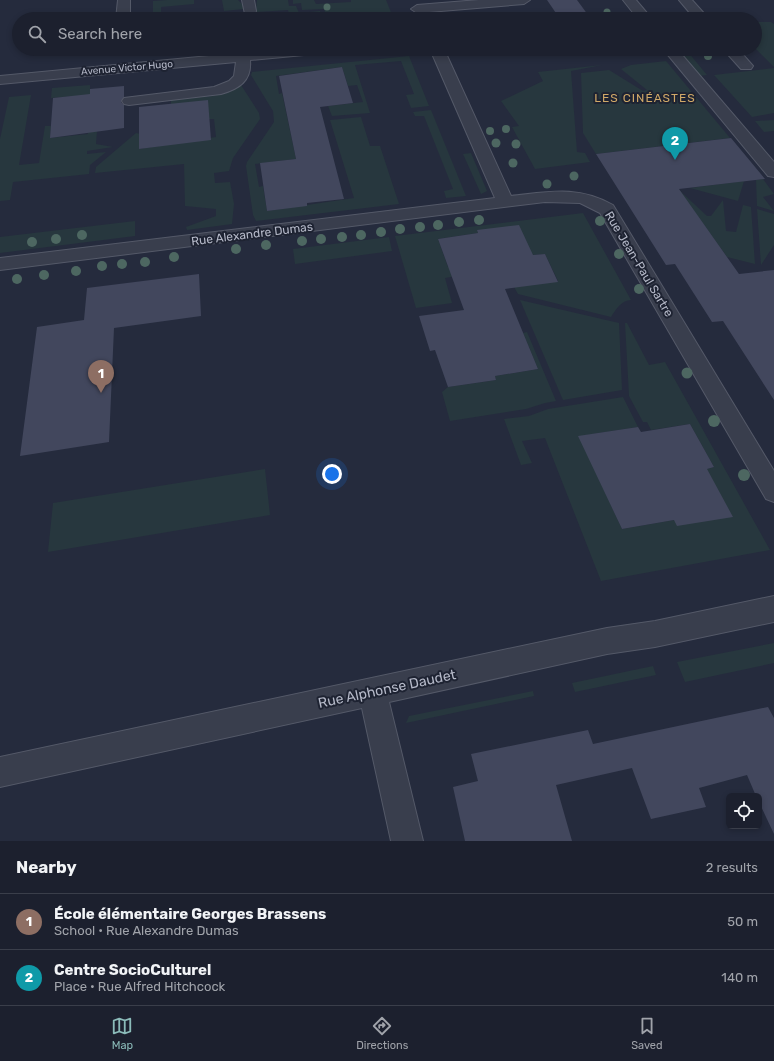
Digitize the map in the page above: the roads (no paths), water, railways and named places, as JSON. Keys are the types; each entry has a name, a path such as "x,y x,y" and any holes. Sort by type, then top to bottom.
{"street":[{"path":"123,12 124,0"},
{"path":"417,9 524,0"},
{"path":"629,0 639,12"},
{"path":"685,0 696,12"},
{"name":"Avenue Victor Hugo","path":"0,80 120,62 163,84 243,57 253,56"},
{"path":"440,56 505,202"},
{"path":"676,56 774,172"},
{"path":"737,56 746,66"},
{"path":"129,101 163,84 216,91 225,88 241,78 244,72 243,57"},
{"name":"Rue Jean-Paul Sartre","path":"505,202 570,195 589,198 608,209 774,492"},
{"name":"Rue Alexandre Dumas","path":"0,264 505,202"},
{"name":"Rue Alphonse Daudet","path":"0,772 607,641 655,634 773,610"},
{"path":"373,692 407,841"}],"place":[{"name":"Centre SocioCulturel","path":"675,160"},
{"name":"École élémentaire Georges Brassens","path":"101,393"}],"district":[{"name":"LES CINÉASTES","path":"645,98"}]}
